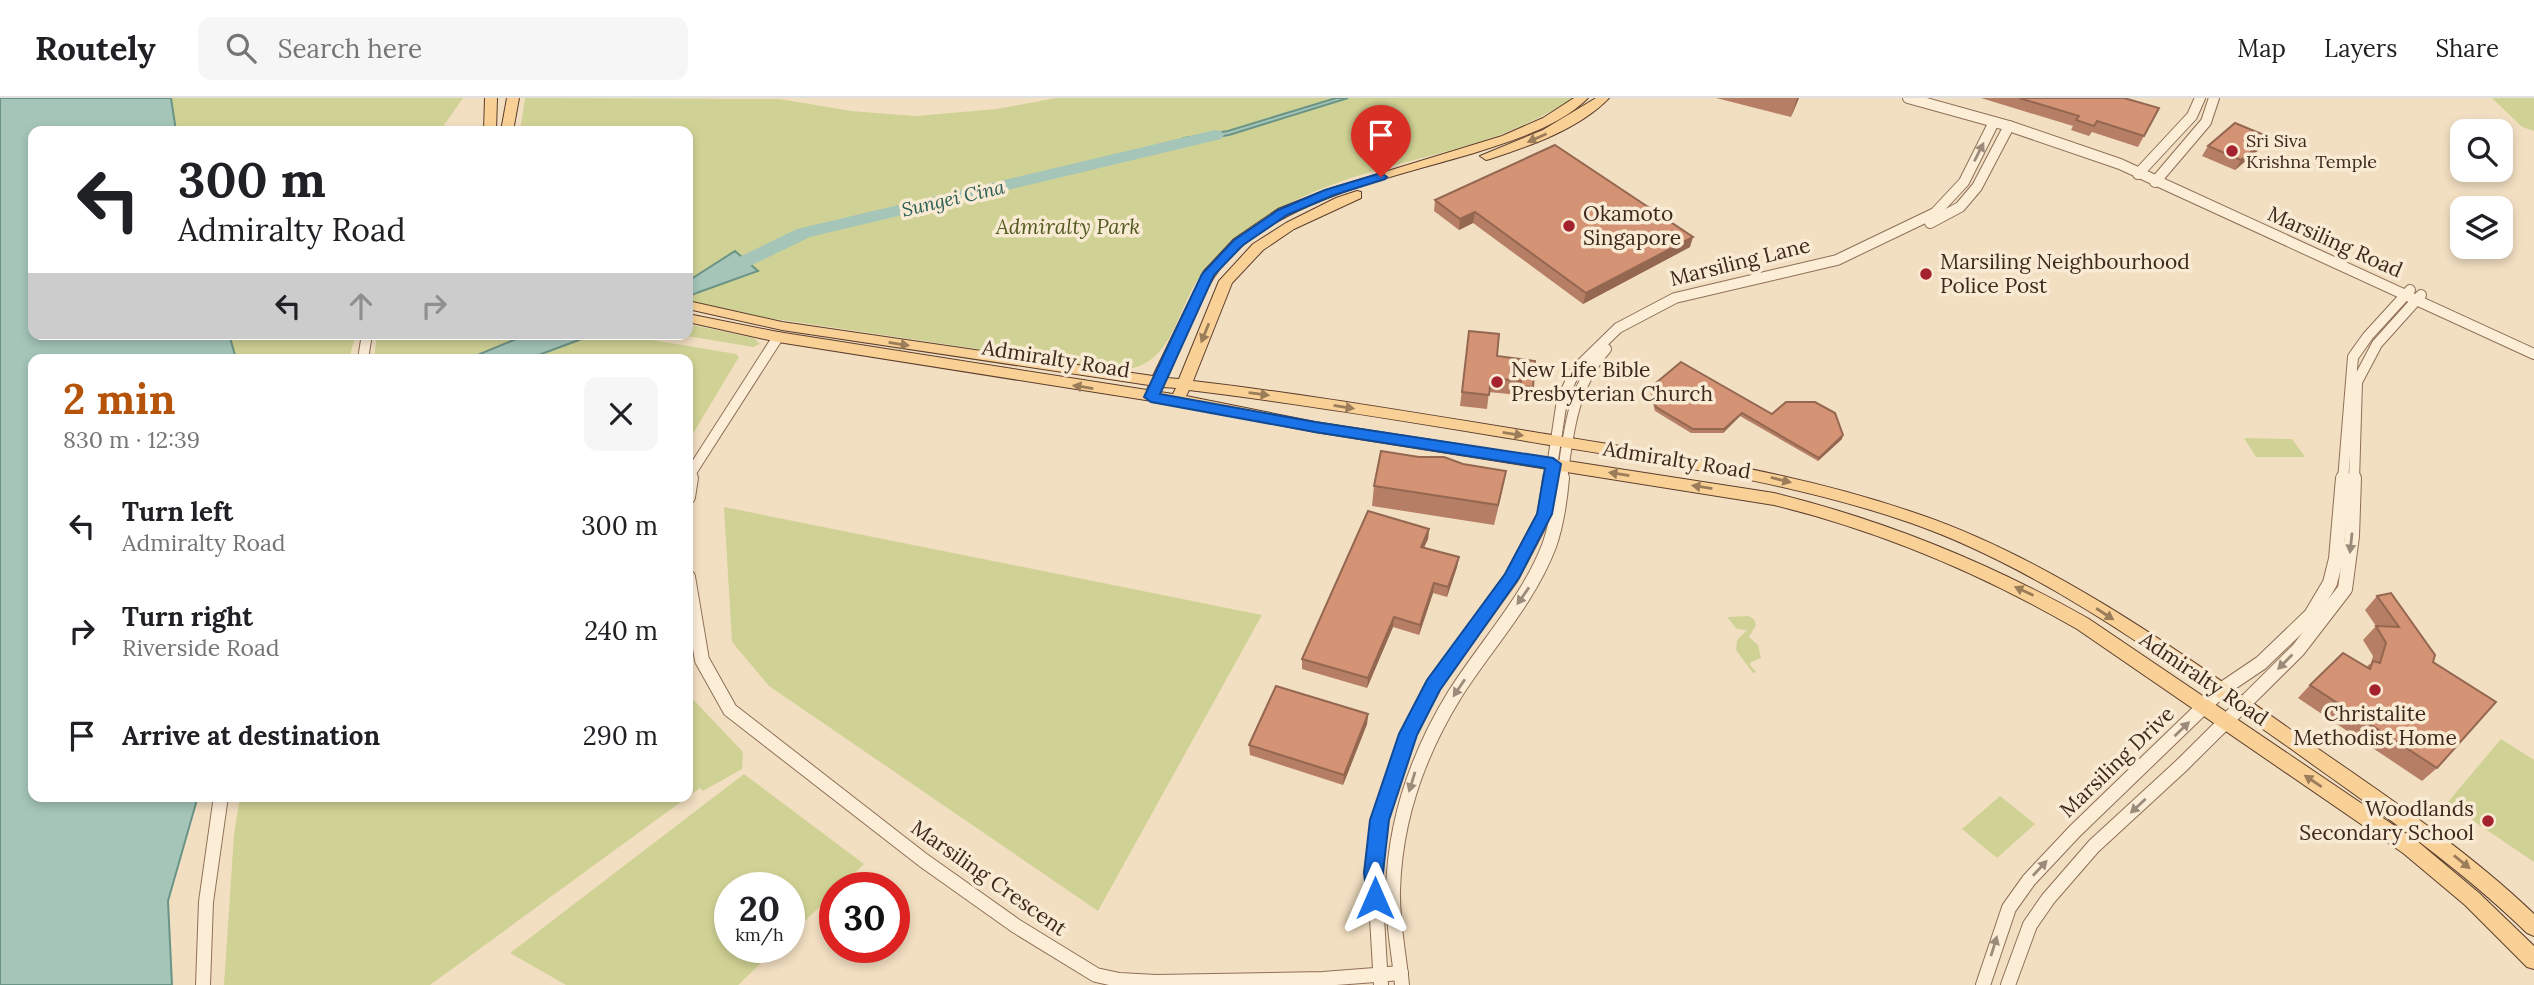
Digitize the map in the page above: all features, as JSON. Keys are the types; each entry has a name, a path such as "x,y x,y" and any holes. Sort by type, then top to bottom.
{"main road":[{"path":"490,126 491,98"},
{"path":"508,126 513,98"},
{"path":"1151,397 1209,274 1238,242 1282,212 1330,192 1506,139 1547,120 1582,98"},
{"path":"1178,401 1226,281 1258,247 1290,226 1340,201 1517,147 1560,127 1603,98"},
{"name":"Admiralty Road","path":"693,306 782,326 1184,386 1286,397 1770,477 1916,519 2004,558 2081,599 2221,690 2441,845 2493,887 2534,927"},
{"name":"Admiralty Road","path":"693,319 778,337 1178,401 1315,427 1774,499 1835,515 1914,542 2036,597 2083,624 2410,847 2472,899 2534,960"}],"street":[{"name":"Marsiling Road","path":"1908,98 2009,126 2141,171 2413,295 2534,354"},
{"path":"2141,171 2192,116 2200,98"},
{"path":"2158,179 2206,122 2214,98"},
{"name":"Marsiling Lane","path":"1381,980 1373,873 1380,820 1388,791 1408,734 1433,685 1511,578 1545,514 1563,441 1578,391 1588,370 1601,353 1626,333 1671,307 1715,292 1837,260 1935,214 1964,182 1994,122"},
{"name":"Marsiling Lane","path":"1715,292 1842,265 1960,207 1977,187 2009,126"},
{"name":"Marsiling Road","path":"2413,295 2534,346"},
{"path":"2008,985 2030,925 2048,899 2094,846 2298,650 2344,589 2352,536 2357,382 2364,359 2413,295"},
{"name":"Marsiling Drive","path":"1983,985 2009,908 2029,880 2075,831 2221,690 2261,663 2311,615 2330,583 2343,494 2353,357 2368,336 2413,295"},
{"path":"693,469 778,337"},
{"name":"Marsiling Lane","path":"1402,979 1393,893 1394,871 1401,824 1414,773 1427,741 1449,704 1538,573 1556,522 1559,464"},
{"name":"Marsiling Crescent","path":"693,607 702,660 730,710 923,860 1016,926 1096,975 1135,982 1402,979"},
{"path":"203,985 206,902 220,802"}],"green space":[{"path":"170,98 463,98 443,126 174,126"},
{"name":"Admiralty Park","path":"525,98 780,99 851,111 915,116 997,109 1056,98 1573,98 1494,137 1338,182 1284,206 1243,233 1209,265 1194,286 1172,334 1152,359 1138,367 1119,370 755,316 693,301 693,126 521,126"},
{"path":"2492,98 2534,98 2534,131 2522,127"},
{"path":"693,325 754,338 760,344 753,347 693,337"},
{"path":"231,340 354,340 350,354 235,354"},
{"path":"376,340 514,340 480,354 375,354"},
{"path":"579,340 652,340 736,354 739,357 693,434 693,354 541,354"},
{"path":"2244,438 2292,439 2305,457 2256,457"},
{"path":"724,507 1262,615 1098,911 769,686 732,642"},
{"path":"1748,616 1754,619 1756,625 1749,637 1758,645 1761,658 1751,662 1750,665 1756,672 1753,673 1736,650 1737,640 1747,630 1737,629 1727,617"},
{"path":"693,699 743,752 742,769 703,791 700,788 693,793"},
{"path":"2501,739 2534,760 2534,862 2447,803"},
{"path":"744,774 864,864 856,872 819,872 819,907 805,921 805,872 714,872 714,963 761,963 738,985 566,985 510,953"},
{"path":"2000,796 2035,824 1997,858 1962,829"},
{"path":"239,802 681,802 430,985 224,985 234,835"}],"shaded area":[{"path":"0,98 171,98 175,126 28,126 28,340 231,340 235,354 28,354 28,802 196,802 168,901 172,985 0,985"},
{"path":"1336,98 1348,98 1229,135 1187,142 1184,138 1228,131"},
{"path":"735,251 758,271 693,294 693,278"},
{"path":"514,340 579,340 541,354 480,354"}],"building":[{"path":"2019,98 2124,98 2159,108 2144,136 2097,121 2094,126 2076,120 2079,116"},
{"path":"2235,123 2269,137 2241,160 2208,146"},
{"name":"Okamoto Singapore","path":"1555,145 1693,237 1586,293 1475,212 1460,219 1435,200"},
{"path":"1469,331 1499,334 1497,356 1535,361 1533,387 1520,386 1521,381 1491,378 1489,395 1462,392"},
{"path":"1681,362 1772,414 1786,402 1815,402 1835,413 1843,435 1819,458 1742,413 1724,429 1693,429 1656,407 1651,387"},
{"path":"1381,451 1419,457 1444,457 1463,464 1506,471 1498,505 1374,486"},
{"path":"1368,511 1429,529 1421,547 1459,557 1448,587 1434,583 1420,625 1394,617 1368,678 1302,659"},
{"name":"Christalite Methodist Home","path":"2391,593 2435,655 2433,662 2496,702 2437,768 2310,685 2343,653 2370,669 2373,661 2380,663 2386,643 2376,626 2399,627 2377,596"},
{"path":"1276,686 1368,714 1344,775 1249,745"}],"waterway":[{"name":"Sungei Cina","path":"693,288 804,233 1215,135"}],"place":[{"name":"Sri Siva Krishna Temple","path":"2232,151"},
{"name":"Okamoto Singapore","path":"1569,226"},
{"name":"Marsiling Neighbourhood Police Post","path":"1926,274"},
{"name":"New Life Bible Presbyterian Church","path":"1497,382"},
{"name":"Christalite Methodist Home","path":"2375,690"},
{"name":"Woodlands Secondary School","path":"2488,821"}],"route":[{"path":"1375,898 1373,873 1380,820 1408,734 1433,685 1511,578 1545,514 1553,464 1315,427 1151,397 1209,274 1238,242 1282,212 1330,192 1381,177"}]}
